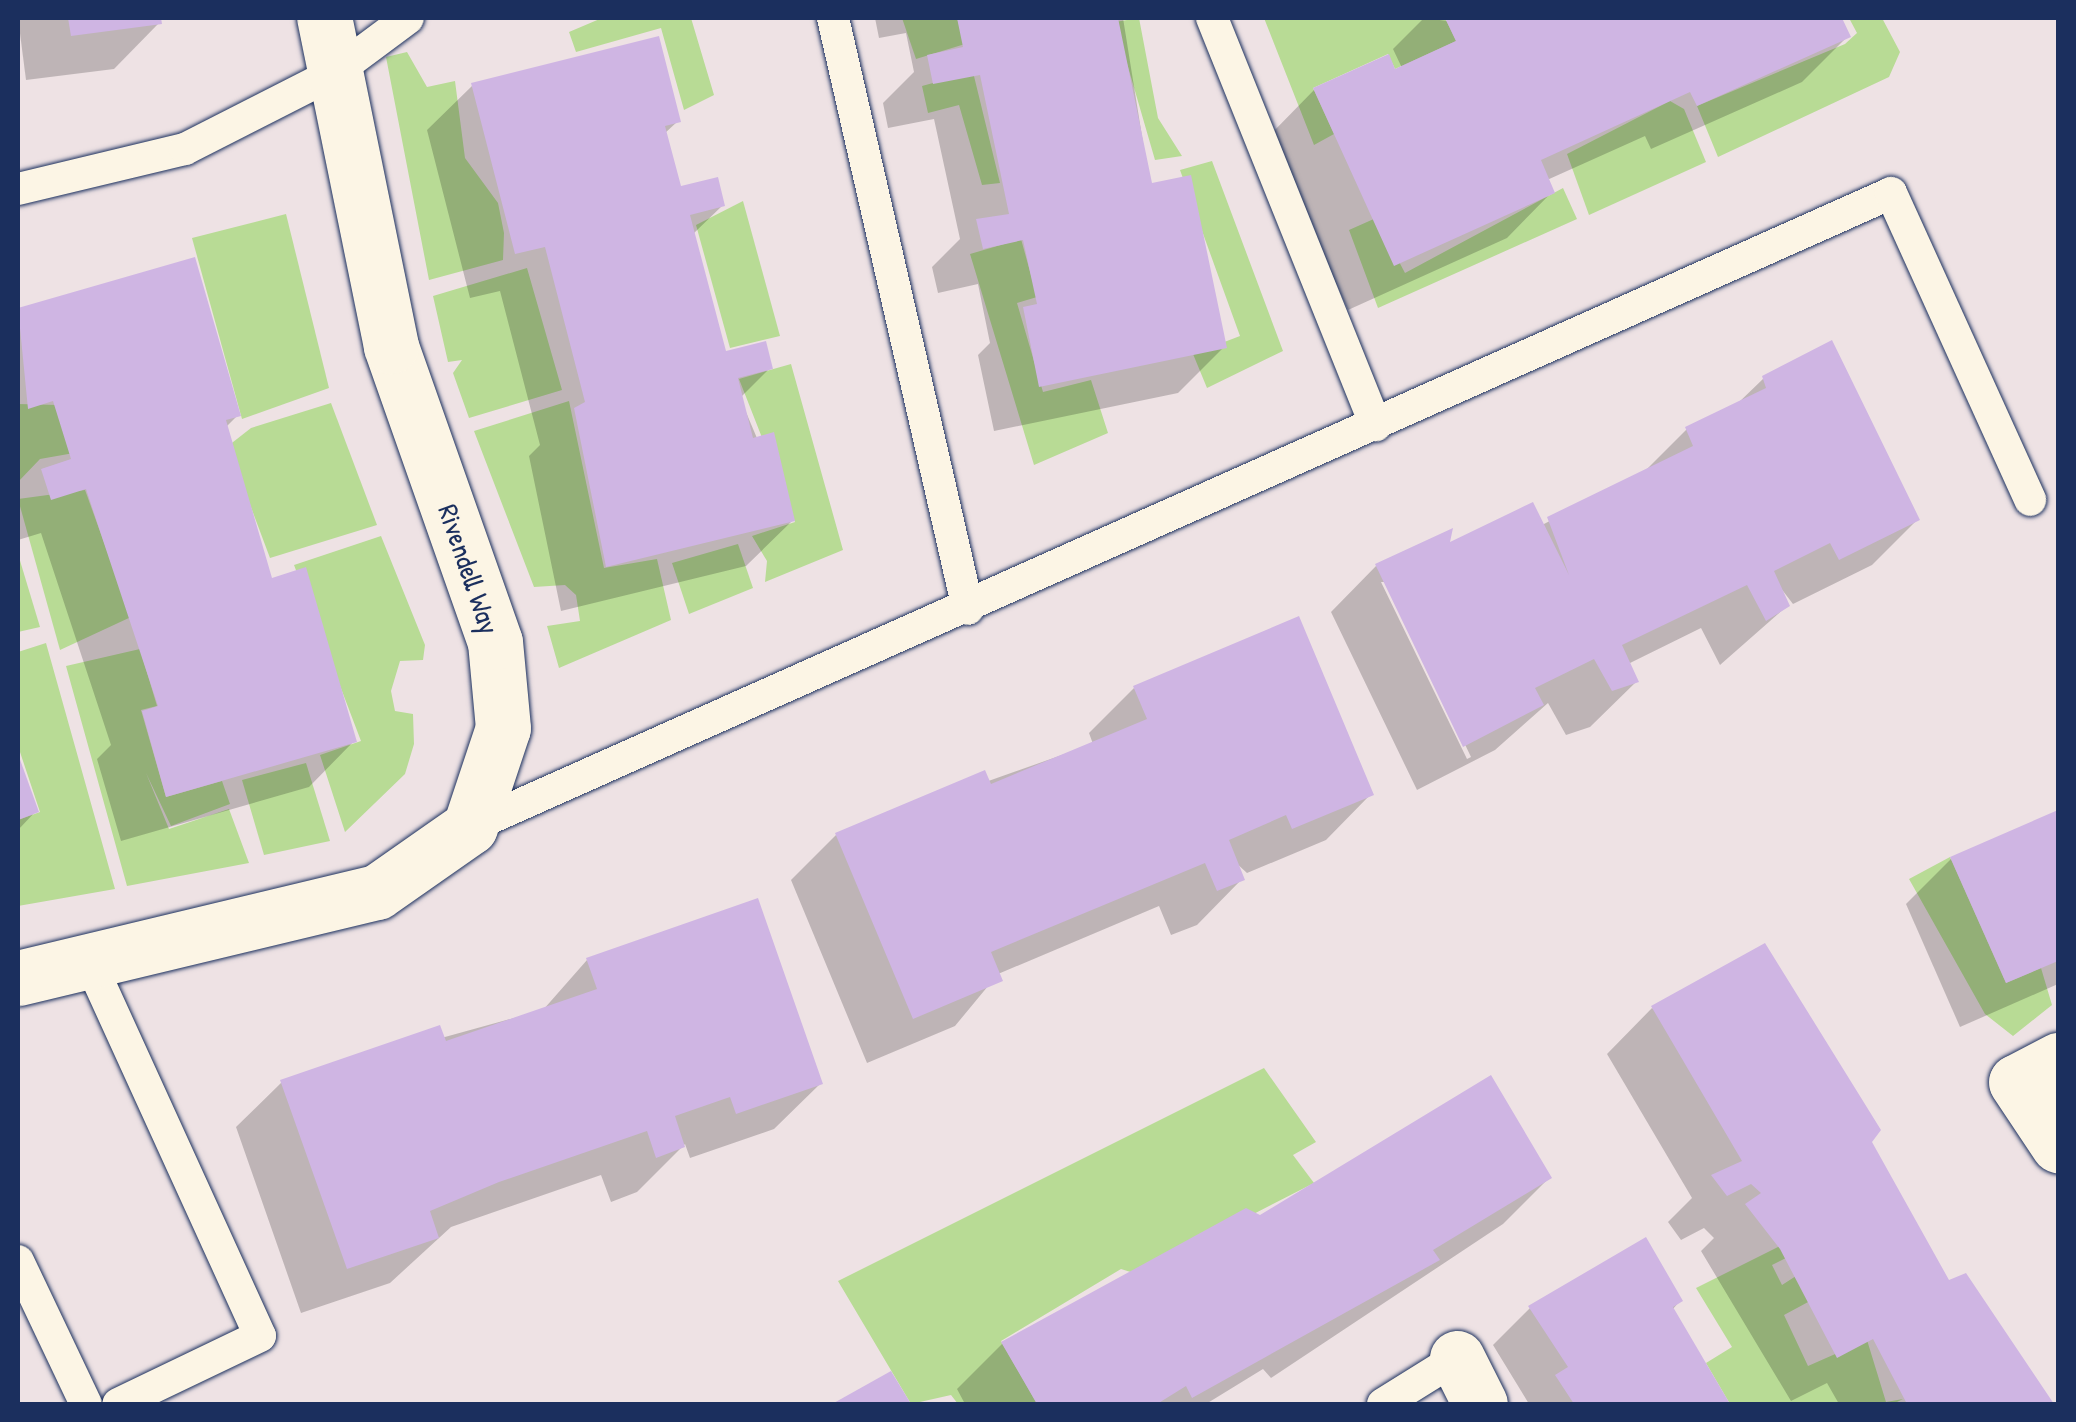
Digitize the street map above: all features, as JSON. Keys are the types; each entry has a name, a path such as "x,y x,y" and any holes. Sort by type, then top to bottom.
{"street":[{"name":"Rivendell Way","path":"324,18 390,346 495,642 503,728 470,827"},
{"path":"18,978 92,967 378,892 470,827"},
{"path":"2058,1060 2016,1082 2058,1145"}],"lane":[{"path":"18,190 185,149 334,74 408,18"},
{"path":"832,18 968,609"},
{"path":"1212,18 1376,425"},
{"path":"470,827 968,609 1891,193 2030,500"},
{"path":"92,967 260,1336 118,1404"},
{"path":"18,1261 86,1404"},
{"path":"1383,1404 1469,1381"}],"green space":[{"path":"602,18 691,18 714,95 684,110 661,28 576,52 569,32"},
{"path":"902,18 957,18 965,44 916,59"},
{"path":"1139,18 1158,118 1182,156 1155,160 1115,22"},
{"path":"1264,18 1445,18 1456,41 1395,69 1388,54 1313,88 1334,134 1314,145"},
{"path":"1849,18 1882,18 1900,52 1889,77 1718,157 1697,106 1845,44 1857,33"},
{"path":"407,52 427,87 455,81 465,158 498,203 504,233 503,260 429,280 386,57"},
{"path":"973,72 1000,183 982,185 959,105 928,113 922,86"},
{"path":"1670,101 1684,109 1706,162 1589,215 1567,154"},
{"path":"1212,161 1283,351 1207,388 1193,354 1240,336 1180,170"},
{"path":"1563,188 1577,219 1378,308 1349,230 1376,218 1405,273"},
{"path":"743,201 780,336 730,348 696,225"},
{"path":"286,214 329,388 242,419 192,238"},
{"path":"1021,239 1037,297 1017,303 1043,392 1091,380 1108,433 1034,465 970,254"},
{"path":"527,268 562,390 469,418 453,373 462,360 448,362 433,296"},
{"path":"791,364 843,550 765,582 767,561 752,536 795,522 739,379"},
{"path":"569,401 604,568 657,559 671,620 559,668 547,626 580,621 576,595 565,585 534,587 474,431"},
{"path":"331,403 377,525 270,558 228,446 251,428"},
{"path":"18,404 58,405 74,453 40,459 18,482"},
{"path":"85,490 131,617 60,650 18,499"},
{"path":"381,536 425,645 423,660 400,661 391,691 395,711 413,714 414,744 405,774 345,832 320,755 361,741 294,565"},
{"path":"738,544 753,588 689,614 672,563"},
{"path":"18,554 40,627 18,632"},
{"path":"46,643 115,889 18,906 18,820 40,812 18,746 18,652"},
{"path":"140,649 157,706 141,710 166,797 222,781 230,804 171,826 146,773 169,829 229,809 249,863 127,886 66,666"},
{"path":"306,763 330,841 264,855 242,780"},
{"path":"1950,857 2006,983 2041,968 2052,1005 2013,1036 1985,1014 1909,879"},
{"path":"1264,1068 1316,1142 1293,1155 1314,1183 1137,1274 1121,1269 1001,1341 1037,1404 958,1404 951,1395 911,1404 838,1281"},
{"path":"1780,1246 1786,1258 1772,1265 1782,1285 1796,1276 1810,1301 1784,1315 1808,1366 1867,1340 1886,1402 1903,1399 1893,1404 1730,1404 1706,1363 1732,1347 1696,1288"}],"building":[{"path":"68,18 161,18 162,24 71,36"},
{"path":"957,18 1118,18 1152,183 1191,175 1227,348 1039,387 1023,307 1037,304 1023,240 983,249 976,219 1009,214 980,75 933,84 927,55 963,47"},
{"path":"1445,18 1842,18 1851,37 1697,106 1690,92 1541,160 1555,193 1394,266 1313,88 1389,54 1395,69 1456,41"},
{"path":"659,36 681,122 665,126 681,186 718,177 725,206 690,215 726,351 766,341 773,369 738,378 753,438 774,432 795,521 606,567 574,408 585,402 545,247 515,254 471,83"},
{"path":"195,257 241,416 226,420 272,578 306,567 357,742 166,797 142,711 158,706 86,489 51,500 41,469 71,459 53,401 28,409 18,308"},
{"path":"1832,340 1920,520 1839,560 1830,543 1774,571 1790,606 1766,621 1747,585 1622,645 1639,682 1612,691 1594,659 1535,688 1544,705 1463,747 1375,564 1453,528 1450,542 1533,502 1569,575 1547,517 1693,446 1685,427 1766,388 1762,376"},
{"path":"1299,616 1374,795 1292,829 1286,815 1229,840 1245,880 1217,891 1205,863 991,952 1003,981 913,1019 835,833 985,770 991,784 1147,719 1133,686"},
{"path":"18,754 39,812 18,820"},
{"path":"2058,810 2058,961 2006,983 1950,857"},
{"path":"758,898 823,1084 736,1114 730,1097 675,1116 685,1147 656,1158 647,1131 499,1182 430,1211 439,1238 347,1269 280,1080 440,1025 446,1041 597,989 586,958"},
{"path":"1765,943 1881,1130 1872,1142 1949,1280 1966,1273 2054,1404 1907,1404 1873,1339 1837,1358 1780,1249 1745,1204 1761,1193 1751,1184 1727,1196 1711,1175 1742,1161 1651,1006"},
{"path":"1491,1075 1552,1178 1433,1250 1440,1260 1192,1398 1186,1386 1157,1404 1037,1404 1001,1342 1246,1208 1260,1215"},
{"path":"1646,1237 1683,1301 1673,1307 1730,1404 1574,1404 1555,1375 1568,1367 1528,1306"},
{"path":"891,1371 911,1404 832,1404"}]}
